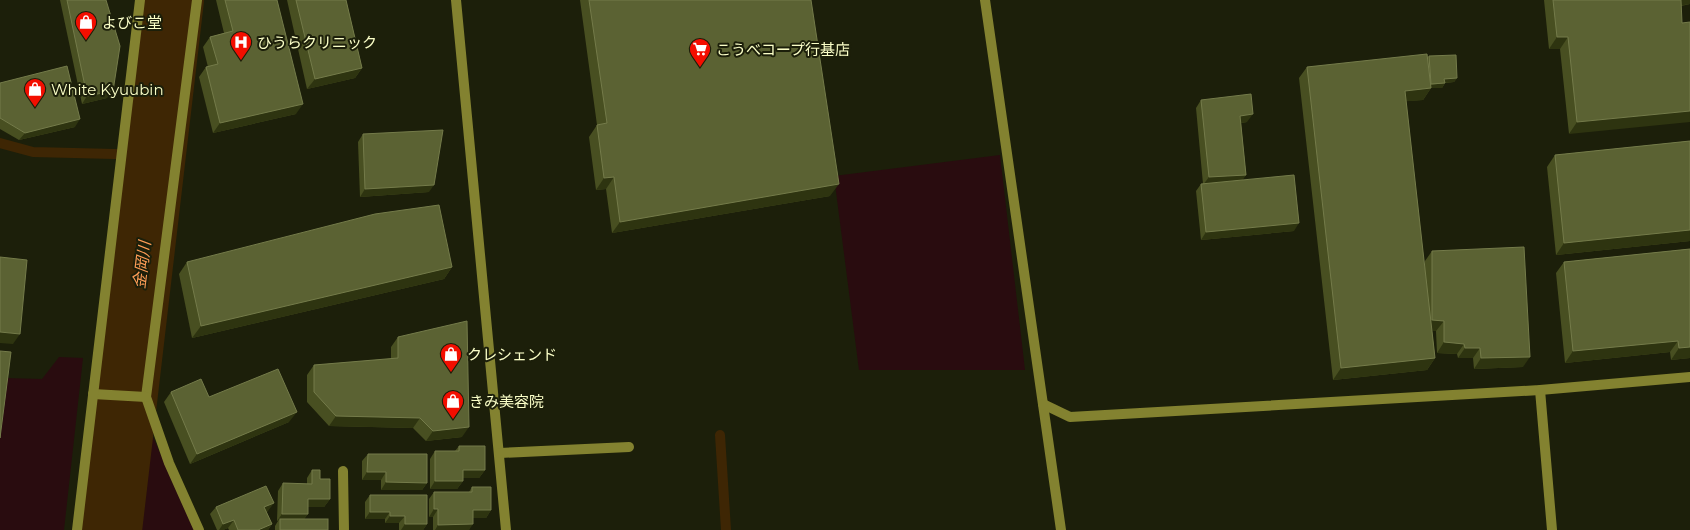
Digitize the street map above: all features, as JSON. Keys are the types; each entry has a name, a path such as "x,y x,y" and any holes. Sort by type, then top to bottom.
{"street":[{"path":"77,530 140,0"},
{"path":"196,0 146,397 169,463 199,530"},
{"path":"456,0 506,530"},
{"path":"985,0 1061,530"},
{"path":"1043,404 1070,417 1540,390 1690,377"},
{"path":"1540,390 1552,530"},
{"path":"93,394 146,397"},
{"path":"500,453 629,447"},
{"path":"343,471 344,530"}],"shaded area":[{"path":"1000,155 1025,370 859,370 834,176"},
{"path":"59,357 83,358 64,530 0,530 0,434 4,378 42,379"},
{"path":"149,428 194,530 135,530 146,429"}],"building":[{"path":"67,0 106,0 120,46 113,91 87,96"},
{"path":"225,0 277,0 303,104 220,123 206,67 218,64 210,37 233,31"},
{"path":"296,0 346,0 362,68 315,79"},
{"name":"こうべコープ行基店","path":"589,0 811,0 839,184 620,222 614,177 604,178 597,125 607,123"},
{"path":"1553,0 1681,0 1682,23 1690,22 1690,111 1577,122 1568,37 1557,37"},
{"path":"1427,54 1431,88 1405,91 1435,358 1341,368 1307,67"},
{"path":"1456,55 1457,78 1444,79 1445,83 1431,84 1429,56"},
{"name":"White Kyuubin","path":"67,66 80,119 25,133 0,118 0,83"},
{"path":"1251,94 1253,114 1240,116 1246,175 1209,177 1201,100"},
{"path":"443,130 434,185 365,189 363,134"},
{"path":"1690,141 1690,230 1564,243 1555,155"},
{"path":"1294,175 1299,223 1206,232 1201,184"},
{"path":"439,205 452,267 201,326 187,262 375,214"},
{"path":"1524,247 1530,357 1481,358 1480,348 1465,348 1464,344 1444,342 1444,321 1432,320 1432,251"},
{"path":"1690,249 1690,347 1679,348 1678,341 1573,351 1564,262"},
{"path":"0,257 27,260 20,334 0,332"},
{"path":"467,321 469,427 433,431 420,418 336,416 314,392 314,365 398,358 398,337"},
{"path":"0,351 11,352 0,438"},
{"path":"278,369 297,412 197,454 171,392 201,379 209,397"},
{"path":"459,446 485,446 485,470 463,470 463,481 435,481 435,451 459,451"},
{"path":"368,454 427,454 427,483 386,482 386,472 367,472"},
{"path":"312,470 320,470 320,479 330,479 330,499 308,499 308,514 282,514 283,483 312,484"},
{"path":"266,486 274,503 264,507 272,524 258,530 238,530 234,520 223,524 216,507"},
{"path":"472,487 491,487 491,510 473,510 473,524 438,525 438,509 434,509 434,492 472,492"},
{"path":"370,495 427,495 427,524 405,524 405,516 390,516 390,512 370,512"},
{"path":"280,519 328,519 328,530 280,530"}],"waterway":[{"name":"金岡川","path":"111,530 173,0"},
{"path":"0,143 33,152 155,155"},
{"path":"720,435 726,530"}],"place":[{"name":"よびこ堂","path":"86,41"},
{"name":"ひうらクリニック","path":"241,61"},
{"name":"こうべコープ行基店","path":"700,68"},
{"name":"White Kyuubin","path":"35,108"},
{"name":"クレシェンド","path":"451,373"},
{"name":"きみ美容院","path":"453,420"}]}
